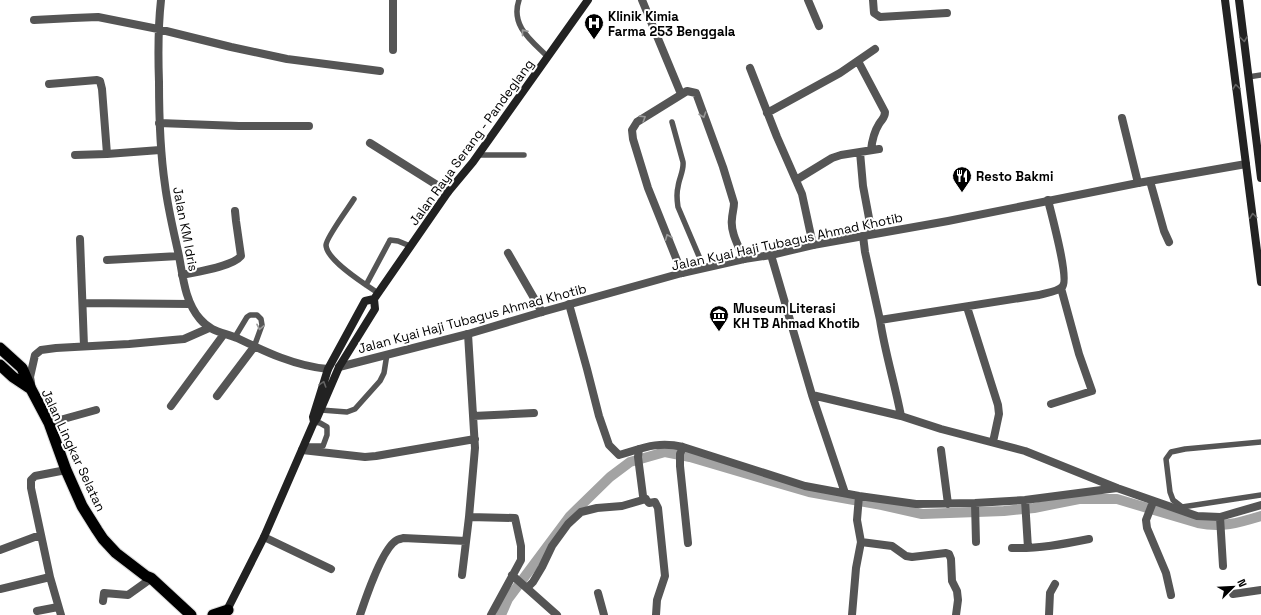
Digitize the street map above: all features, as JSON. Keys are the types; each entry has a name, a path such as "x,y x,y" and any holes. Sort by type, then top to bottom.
{"highway":[{"name":"Jalan Lingkar Selatan","path":"0,348 22,368 48,423 82,506 103,538 116,553 147,578 151,578 190,615"},
{"path":"0,365 32,391"},
{"path":"213,615 226,612"}],"main road":[{"path":"1225,0 1261,282"},
{"path":"1239,0 1261,178"},
{"name":"Jalan Raya Serang - Pandeglang","path":"226,612 264,537 339,367 375,308 376,296 448,192 478,155 548,57 585,1"},
{"path":"1246,164 1260,163"},
{"name":"Jalan Raya Serang - Pandeglang","path":"314,422 313,417 328,369 365,301 376,296"}],"street":[{"name":"Jalan KM Idris","path":"160,0 158,29 160,150 167,201 182,275 190,304 199,318 210,328 254,347 308,366 328,369"},
{"path":"393,0 393,50"},
{"path":"642,0 681,94"},
{"path":"808,0 819,26"},
{"path":"873,0 874,13 880,17 947,13"},
{"path":"34,20 98,17 158,29 287,59 380,71"},
{"path":"767,113 840,73 875,49"},
{"path":"796,180 832,158 841,155 875,150 872,140 878,124 885,117 885,112 858,61"},
{"path":"750,68 767,113 796,180 804,203 813,245"},
{"path":"49,84 100,81 102,89 107,154"},
{"path":"682,274 648,188 633,139 632,130 637,122 687,91 696,93 733,199 734,208 731,220 732,227 744,259"},
{"path":"1122,118 1138,183"},
{"path":"159,123 239,126 309,126"},
{"path":"370,143 448,192"},
{"path":"75,155 160,150"},
{"path":"860,152 863,186 872,234"},
{"name":"Jalan Kyai Haji Tubagus Ahmad Khotib","path":"339,367 468,334 568,304 744,259 948,221 1048,200 1246,164"},
{"path":"1150,181 1164,231 1169,242"},
{"path":"880,320 1039,295 1061,288 1064,283 1063,265 1048,200"},
{"path":"182,275 225,265 238,260 241,256 236,211"},
{"path":"863,236 864,252 901,416"},
{"path":"80,239 84,346"},
{"path":"508,253 542,312"},
{"path":"771,255 812,395 845,493"},
{"path":"107,260 179,256"},
{"path":"1051,404 1092,391 1079,354 1061,288"},
{"path":"82,303 190,304"},
{"path":"568,304 599,416 609,445 619,455 639,453 654,445 671,444 682,451 805,486 845,493 859,498 916,504 948,504 975,508 1026,506 1117,488"},
{"path":"967,307 998,405 999,414 993,442"},
{"path":"32,391 30,377 35,355 41,350 184,339 210,328"},
{"path":"171,406 224,334"},
{"path":"462,575 469,517 475,439 468,334"},
{"path":"217,396 254,347"},
{"path":"812,395 901,416 941,429 1025,451 1117,488 1150,508 1220,520 1261,505"},
{"path":"48,423 96,410"},
{"path":"473,416 534,413"},
{"path":"302,448 365,457 475,439"},
{"path":"941,450 948,504"},
{"path":"682,451 680,466 688,543"},
{"path":"639,453 643,496 649,503 654,502 658,508 665,576 657,600 656,615"},
{"path":"37,611 59,611 40,535 31,488 32,480 34,476 66,470"},
{"path":"852,615 856,568 861,542 857,514 859,498"},
{"path":"525,587 533,582 552,546 568,524 581,512 597,508 622,506 646,499"},
{"path":"1026,506 1028,548"},
{"path":"975,508 976,542"},
{"path":"1150,508 1146,520 1147,528 1166,573 1171,595"},
{"path":"469,517 516,518 521,546 521,560 491,615"},
{"path":"1220,520 1223,566"},
{"path":"0,550 40,535"},
{"path":"264,537 331,569"},
{"path":"360,615 372,582 391,546 396,540 403,538 466,541"},
{"path":"1012,548 1028,548 1064,544 1090,539"},
{"path":"861,542 892,546 906,556 912,557 946,553 949,554 951,559 952,581 957,591 958,600 956,615"},
{"path":"513,576 557,615"},
{"path":"0,589 50,577"},
{"path":"103,601 104,593 128,595 147,578"},
{"path":"1049,615 1050,593 1055,584"},
{"path":"1233,594 1261,590"},
{"path":"598,593 604,615"}],"lane":[{"path":"519,0 516,14 519,27 548,57"},
{"path":"1248,77 1261,75"},
{"path":"672,122 684,168 677,188 678,207 704,268"},
{"path":"478,155 524,155"},
{"path":"354,200 333,231 326,243 326,246 331,257 366,285 376,296"},
{"path":"366,285 390,240 398,241 410,246"},
{"path":"235,338 247,317 250,315 257,315 261,319 262,325 254,347"},
{"path":"321,410 346,412 355,409 380,381 384,373 387,354"},
{"path":"302,448 324,446 327,435 327,427 320,423 314,422"},
{"path":"1261,442 1185,449 1171,452 1166,459 1170,492 1173,500 1182,507 1261,495"}],"waterway":[{"path":"501,615 508,599 570,516 610,477 630,462 665,452 690,457 809,492 922,514 1004,511 1034,508 1079,499 1117,499 1198,523 1222,525 1245,521 1261,516"}],"place":[{"name":"Klinik Kimia Farma 253 Benggala","path":"594,40"},
{"name":"Resto Bakmi","path":"962,193"},
{"name":"Museum Literasi KH TB Ahmad Khotib","path":"719,332"}]}
